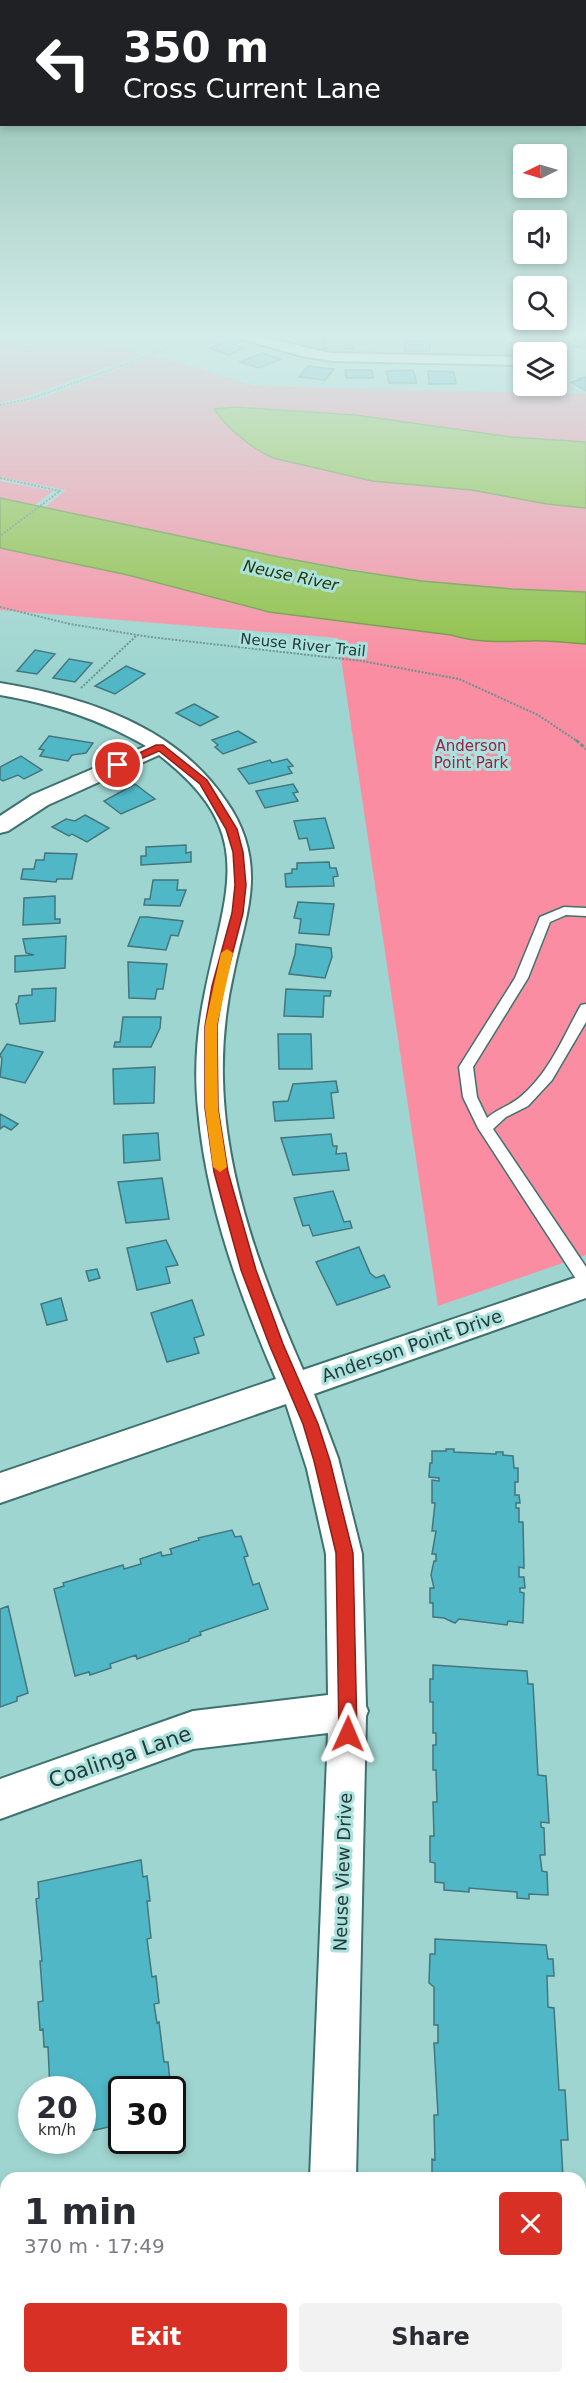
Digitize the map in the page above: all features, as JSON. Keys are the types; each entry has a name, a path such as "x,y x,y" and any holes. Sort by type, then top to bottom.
{"street":[{"name":"Neuse View Drive","path":"0,689 75,706 126,726 160,747 204,782 232,829 238,852 240,885 237,913 218,986 211,1026 211,1108 221,1172 248,1270 310,1424 322,1461 344,1553 349,1711 333,2172"},
{"path":"0,826 40,800 160,747"},
{"name":"Anderson Point Drive","path":"0,1488 586,1286"},
{"name":"Coalinga Lane","path":"0,1799 193,1730 349,1711"}],"lane":[{"path":"586,912 564,911 544,920 537,948 513,998 466,1067 470,1097 485,1128 586,1280"},
{"path":"485,1128 501,1113 523,1102 546,1077 572,1037 586,1008"}],"path":[{"path":"0,478 60,491 0,536"},
{"name":"Neuse River Trail","path":"0,607 70,624 136,635 214,646 362,661 459,679 538,715 570,735 586,749"},
{"path":"76,694 93,673 123,650 136,635"}],"green space":[{"path":"0,447 258,447 273,458 372,481 472,490 547,504 586,508 586,592 512,589 421,581 279,557 45,507 66,490 0,477"},
{"path":"0,481 53,491 35,505 0,498"},
{"name":"Anderson Point Park","path":"0,548 128,575 269,612 451,635 480,641 544,641 586,644 586,1255 438,1306 338,638 0,610"}],"water":[{"path":"254,447 586,447 586,508 547,504 472,490 372,481 273,458"},
{"name":"Neuse River","path":"0,498 349,570 422,581 512,589 586,592 586,644 544,641 480,641 451,635 269,612 128,575 0,548"}],"building":[{"path":"35,650 55,654 37,674 17,671"},
{"path":"69,659 92,663 75,682 53,678"},
{"path":"126,666 145,674 115,694 95,686"},
{"path":"194,704 218,717 200,726 176,713"},
{"path":"238,731 256,742 223,754 215,747 218,745 212,740"},
{"path":"49,736 93,743 86,753 72,755 68,761 40,756 44,750 39,749"},
{"path":"21,756 42,770 24,779 18,775 3,781 0,779 0,767"},
{"path":"287,759 293,766 288,767 292,773 249,784 238,769 270,760 272,763"},
{"path":"135,784 155,799 121,814 104,801"},
{"path":"293,784 298,792 293,793 298,801 265,808 256,791"},
{"path":"85,815 109,828 87,842 52,827 66,819 75,821"},
{"path":"325,818 334,848 310,850 307,838 299,839 294,821"},
{"path":"186,845 186,853 191,852 191,862 141,865 141,856 146,856 146,847"},
{"path":"45,853 77,854 72,879 57,879 56,882 21,879 23,869 34,869 36,860 44,860"},
{"path":"329,862 330,868 336,868 338,876 333,877 334,886 286,887 285,874 292,873 292,869 297,869 297,863"},
{"path":"153,880 178,880 177,890 186,890 180,906 144,905 145,899 150,899"},
{"path":"55,896 55,919 60,919 60,923 23,925 24,898"},
{"path":"298,902 334,904 329,935 299,933 301,919 294,918"},
{"path":"140,917 183,921 178,936 171,935 166,950 128,946"},
{"path":"66,936 65,968 15,972 15,956 34,955 26,953 23,939"},
{"path":"296,944 331,948 332,957 325,978 289,974"},
{"path":"128,962 167,964 163,989 157,989 155,999 129,998"},
{"path":"56,988 55,1021 20,1024 16,1004 19,996 32,995 32,989"},
{"path":"286,989 331,991 330,996 324,996 323,1017 284,1016"},
{"path":"123,1017 161,1017 160,1028 151,1047 114,1047 115,1042 120,1042"},
{"path":"278,1034 311,1034 312,1069 279,1069"},
{"path":"7,1044 43,1052 25,1083 0,1077 2,1059 0,1055"},
{"path":"155,1067 154,1103 114,1104 113,1069"},
{"path":"336,1081 338,1092 331,1093 334,1118 275,1121 273,1102 288,1101 293,1084"},
{"path":"0,1114 18,1124 11,1130 4,1126 0,1129"},
{"path":"158,1133 160,1160 124,1163 123,1135"},
{"path":"331,1134 333,1146 337,1146 336,1154 346,1153 349,1170 293,1175 281,1138"},
{"path":"162,1178 169,1219 126,1223 118,1182"},
{"path":"333,1191 344,1222 350,1221 352,1228 313,1236 309,1225 303,1226 294,1198"},
{"path":"166,1240 178,1265 166,1267 170,1283 137,1290 127,1248"},
{"path":"359,1247 370,1273 376,1278 384,1275 390,1287 337,1305 316,1262"},
{"path":"97,1269 100,1278 89,1281 86,1271"},
{"path":"61,1298 67,1320 47,1325 41,1304"},
{"path":"192,1300 204,1335 194,1338 199,1353 167,1362 151,1313"},
{"path":"446,1449 454,1449 454,1452 496,1454 496,1452 503,1452 503,1455 513,1456 514,1468 518,1468 515,1495 519,1495 520,1503 516,1503 516,1508 519,1508 519,1522 523,1522 524,1568 519,1567 519,1577 524,1577 525,1588 520,1588 520,1592 524,1593 523,1623 508,1621 507,1625 459,1619 455,1623 444,1618 433,1617 430,1588 434,1588 431,1575 434,1561 436,1561 436,1554 432,1554 436,1531 432,1531 435,1503 432,1503 432,1480 439,1481 439,1478 429,1477 430,1463 432,1463 432,1451 446,1451"},
{"path":"232,1530 235,1537 241,1536 248,1556 244,1557 253,1585 259,1583 268,1609 200,1632 201,1635 189,1641 137,1659 136,1655 110,1664 111,1668 90,1675 89,1672 75,1676 54,1589 64,1586 63,1583 123,1565 124,1569 141,1564 140,1559 161,1552 162,1556 172,1554 170,1549 199,1540 198,1538"},
{"path":"8,1606 28,1693 17,1697 17,1701 0,1707 0,1609"},
{"path":"433,1665 527,1671 528,1684 533,1684 538,1775 546,1776 549,1823 541,1822 541,1827 544,1828 545,1855 540,1855 542,1871 547,1872 548,1895 529,1894 529,1899 517,1898 517,1892 469,1888 469,1892 444,1890 444,1883 435,1882 435,1863 430,1862 430,1836 434,1836 433,1802 437,1802 436,1770 433,1770 433,1745 436,1745 436,1733 433,1733 433,1702 430,1702 430,1679 433,1679"},
{"path":"141,1860 143,1877 147,1876 151,1938 147,1939 152,1977 156,1976 159,2003 154,2004 157,2023 159,2022 164,2062 168,2062 170,2076 108,2076 108,2127 96,2130 96,2076 49,2076 48,2047 44,2047 43,2029 40,2030 38,2002 43,2001 36,1899 39,1898 38,1882"},
{"path":"435,1939 546,1945 548,1959 553,1959 554,1976 547,1976 548,2007 554,2008 559,2090 565,2090 568,2140 561,2140 563,2172 432,2172 432,2159 435,2160 434,2115 438,2115 434,2043 438,2043 438,2025 434,2025 434,1987 429,1983 430,1954 435,1954"}],"slow traffic":[{"path":"220,1167 211,1108 211,1026 227,953"}],"route":[{"path":"118,765 160,747 204,782 232,829 238,852 240,885 237,913 218,986 211,1026 211,1108 221,1172 248,1270 310,1424 322,1461 344,1553 348,1734"}]}
